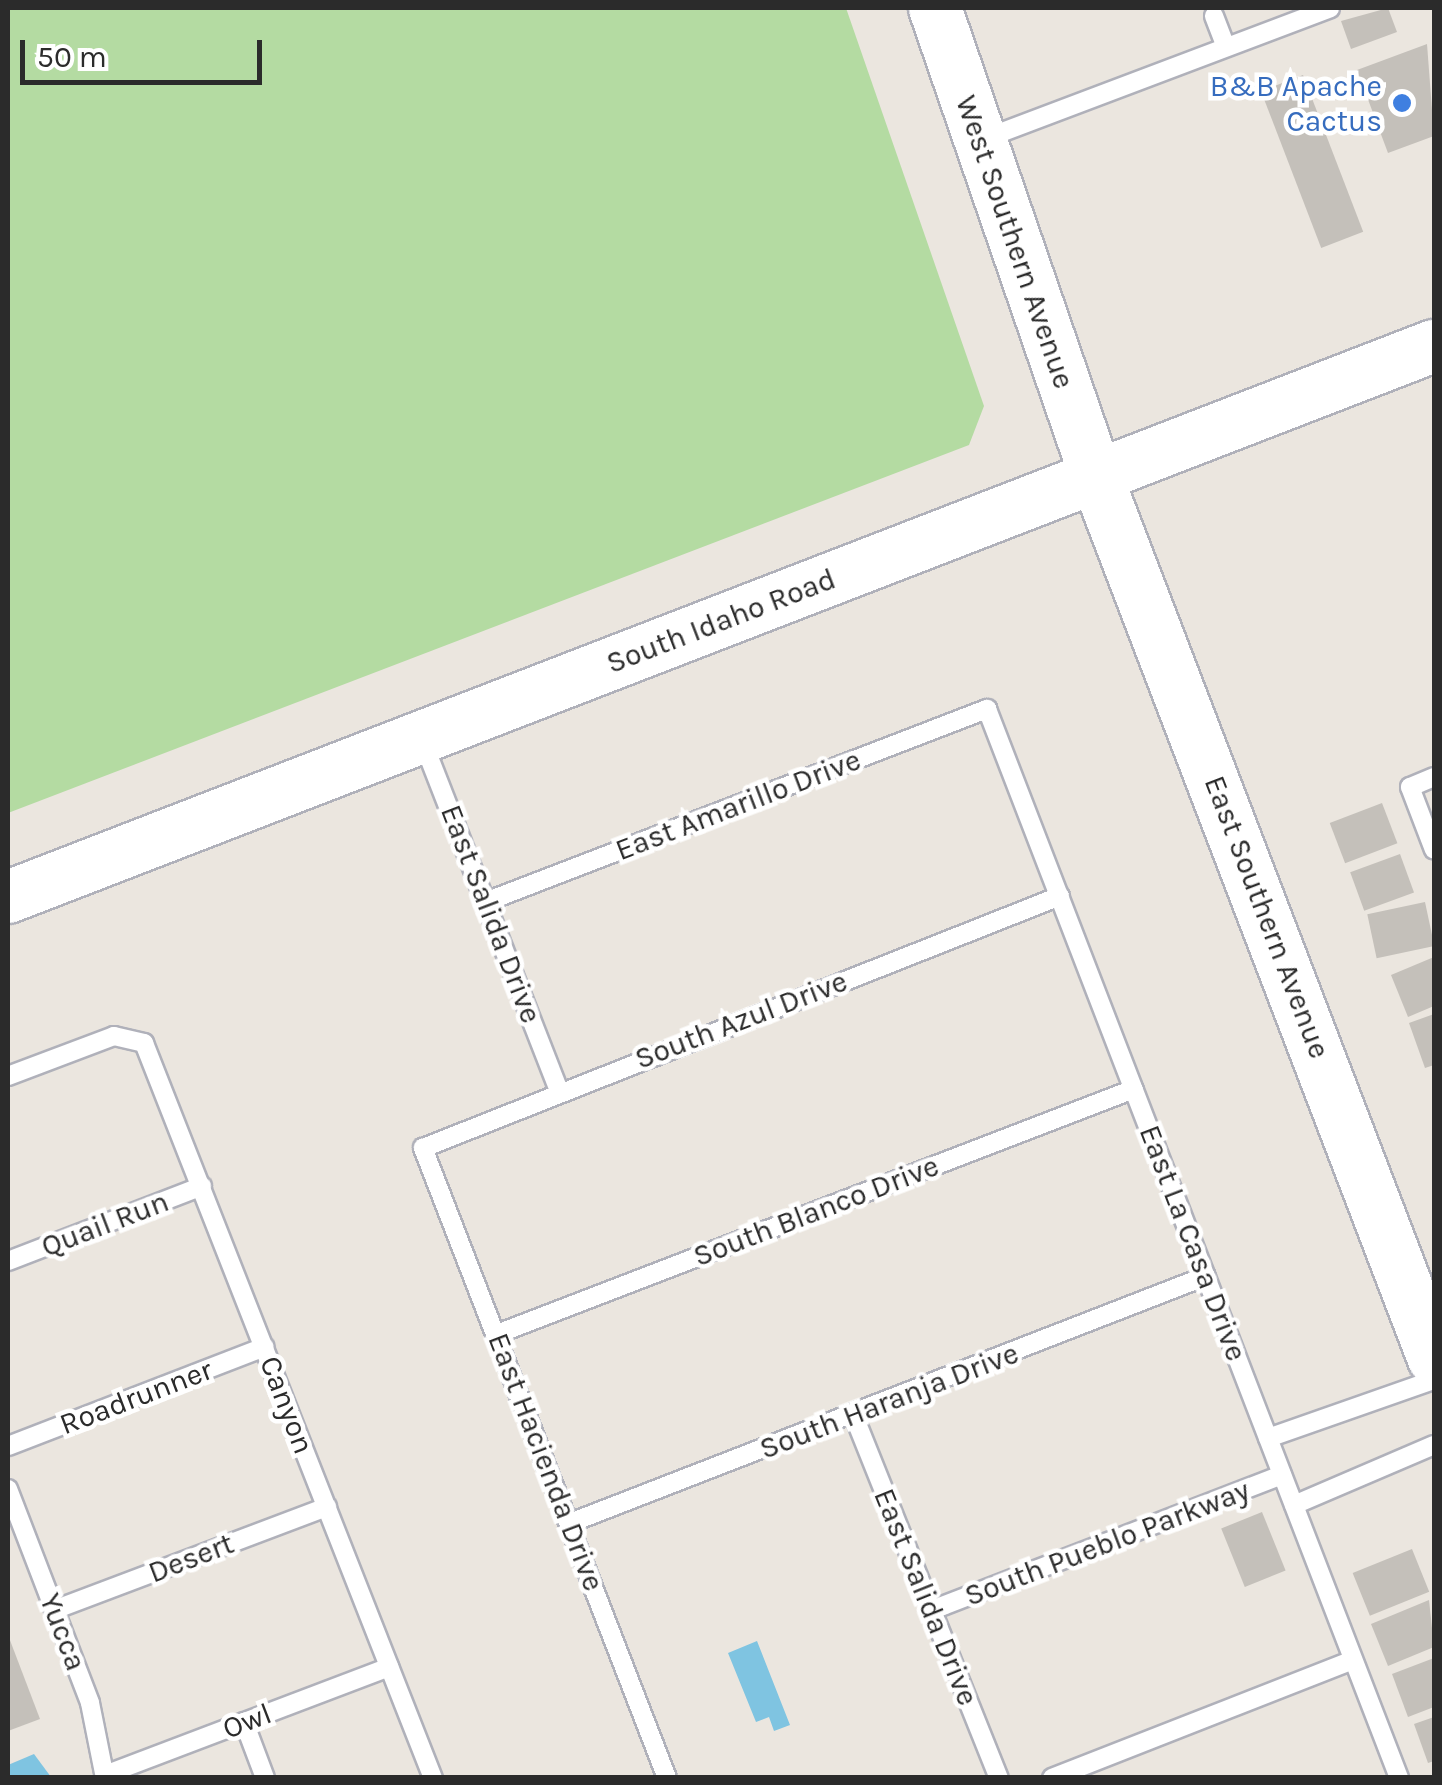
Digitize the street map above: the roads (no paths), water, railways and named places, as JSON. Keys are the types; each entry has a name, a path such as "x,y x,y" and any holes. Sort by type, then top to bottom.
{"main road":[{"name":"West Southern Avenue","path":"935,8 1096,476"},
{"name":"South Idaho Road","path":"8,897 1434,346"},
{"name":"East Southern Avenue","path":"1096,476 1434,1359"}],"lane":[{"path":"980,140 1330,8"},
{"path":"1214,16 1226,47"},
{"name":"East La Casa Drive","path":"987,709 1399,1778"},
{"name":"East Amarillo Drive","path":"488,901 987,709"},
{"name":"East Salida Drive","path":"422,737 559,1090"},
{"path":"1434,777 1410,787 1434,850"},
{"name":"South Azul Drive","path":"423,1148 559,1090 1060,896"},
{"name":"Canyon","path":"8,1076 114,1036 136,1037 202,1186 433,1778"},
{"name":"South Blanco Drive","path":"497,1334 1134,1089"},
{"name":"East Hacienda Drive","path":"423,1148 667,1778"},
{"name":"Quail Run","path":"8,1261 202,1186"},
{"name":"South Haranja Drive","path":"570,1523 854,1416 1206,1276"},
{"name":"Roadrunner","path":"8,1446 265,1347"},
{"path":"1268,1438 1434,1380"},
{"name":"East Salida Drive","path":"854,1416 999,1778"},
{"path":"1294,1504 1434,1446"},
{"name":"South Pueblo Parkway","path":"932,1610 1282,1474"},
{"name":"Yucca","path":"8,1490 54,1610 105,1776"},
{"name":"Desert","path":"54,1610 327,1506"},
{"path":"1052,1778 1354,1660"},
{"name":"Owl","path":"105,1776 389,1667"},
{"path":"244,1722 265,1778"}],"water":[{"path":"757,1641 790,1725 774,1731 769,1717 756,1722 728,1653"},
{"path":"34,1754 51,1777 8,1777 8,1765"}],"place":[{"name":"B&B Apache Cactus","path":"1402,103"}]}
